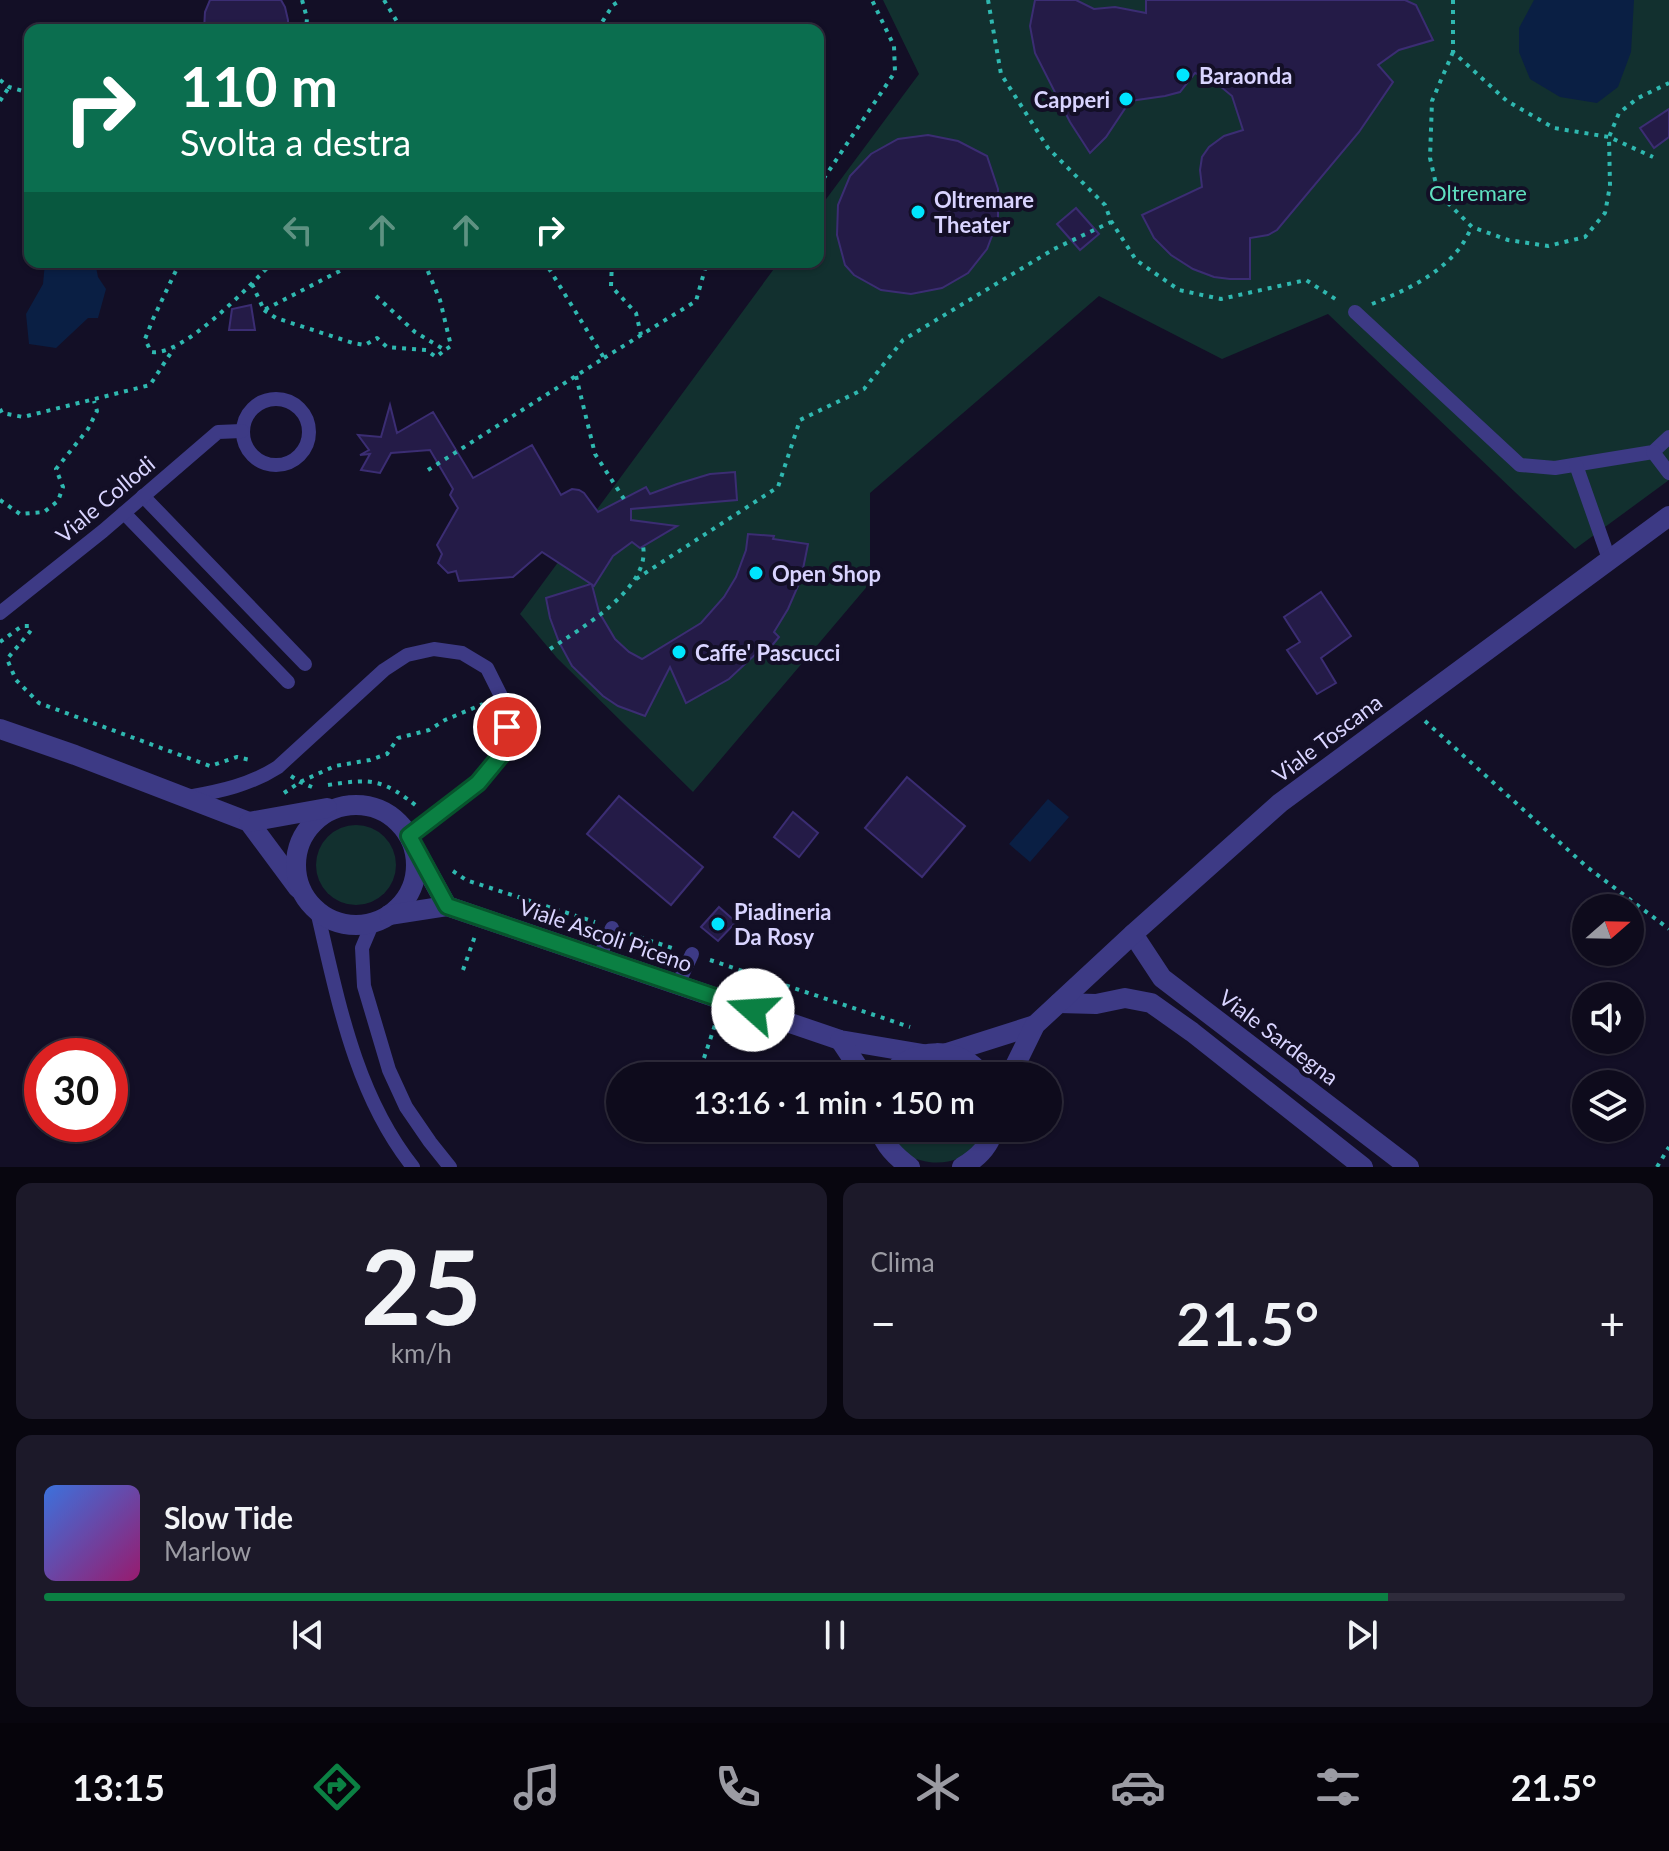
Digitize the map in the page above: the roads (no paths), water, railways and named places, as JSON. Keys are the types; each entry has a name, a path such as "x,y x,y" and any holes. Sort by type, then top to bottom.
{"street":[{"name":"Viale Toscana","path":"1017,1062 1035,1025 1280,803 1669,516"},
{"path":"0,729 186,798 259,821 343,806 362,805 381,810 397,820 409,836 447,906"},
{"path":"311,904 297,878 296,860 300,841 310,825 325,813 343,806"},
{"path":"259,821 311,904 330,919 344,924 359,925 381,919 403,903 416,871 415,853 409,836"},
{"name":"Viale Ascoli Piceno","path":"381,919 447,906 840,1040 923,1054"},
{"name":"Viale Sardegna","path":"1133,934 1162,978 1409,1167"},
{"path":"1059,1003 1096,1004 1125,998 1151,1003 1363,1167"},
{"name":"Viale Toscana","path":"923,1054 947,1053 1035,1025"},
{"path":"840,1040 855,1062"},
{"path":"947,1053 968,1062"},
{"path":"905,1062 923,1054"},
{"path":"885,1142 895,1156 910,1167"},
{"path":"962,1167 973,1161 989,1142"}],"lane":[{"path":"1355,312 1520,465 1555,468 1653,452 1669,437"},
{"path":"271,399 283,399 302,412 309,433 302,453 295,460 275,466 264,464 248,451 242,431 244,420 251,410 271,399"},
{"name":"Viale Collodi","path":"0,613 218,432 242,431"},
{"path":"1653,452 1669,473"},
{"path":"1576,465 1609,559"},
{"path":"143,496 305,664"},
{"path":"124,513 288,682"},
{"path":"186,798 258,780 278,767 384,670 407,655 434,649 462,653 487,668 501,696 507,727 502,754 478,783 409,836"},
{"path":"311,904 363,1080 381,1121 413,1167"},
{"path":"381,919 362,948 364,986 389,1070 406,1107 450,1167"},
{"path":"599,958 612,928"},
{"path":"678,984 692,954"}],"water":[{"path":"1534,0 1634,0 1631,52 1618,87 1597,103 1560,97 1530,79 1519,52 1519,28"},
{"path":"44,268 96,268 106,289 98,318 88,318 56,348 29,344 26,314 43,284"},
{"path":"1048,799 1069,817 1030,862 1009,844"}],"place":[{"name":"Baraonda","path":"1183,75"},
{"name":"Capperi","path":"1126,99"},
{"name":"Oltremare Theater","path":"918,212"},
{"name":"Open Shop","path":"756,573"},
{"name":"Caffe' Pascucci","path":"679,652"},
{"name":"Piadineria Da Rosy","path":"718,924"}],"park label":[{"name":"Oltremare","path":"1478,192"}]}
